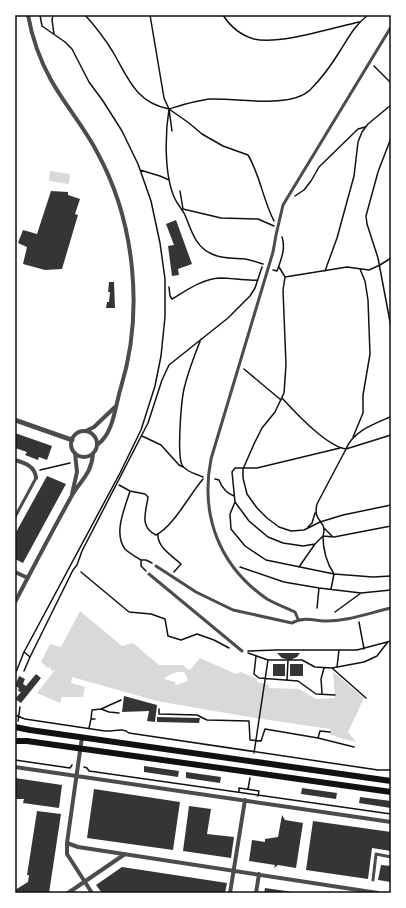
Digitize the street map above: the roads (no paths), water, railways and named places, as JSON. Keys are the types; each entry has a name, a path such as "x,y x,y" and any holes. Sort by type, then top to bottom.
{"main road":[{"path":"15,727 82,738 391,781"},
{"path":"15,741 27,741 391,792"}],"street":[{"path":"15,602 71,496 83,481 92,465 93,454 98,445 104,440 108,431 114,416 115,407 125,375 132,325 132,269 128,236 117,198 105,168 84,130 48,74 36,45 28,15"},
{"path":"298,619 295,612 269,600 257,591 236,570 222,548 214,531 208,498 208,477 211,459 273,252 277,227 283,205 391,27"},
{"path":"71,496 77,472 75,452 72,449 72,440 76,434 86,431 94,426 115,407"},
{"path":"15,420 72,440"},
{"path":"86,431 94,434 98,445"},
{"path":"75,452 86,457 93,454"},
{"path":"15,460 28,464 35,471 36,478 15,517"},
{"path":"156,566 196,592 233,610 292,623 298,619 332,620 358,616 391,608"},
{"path":"15,572 28,578"},
{"path":"149,574 242,651"},
{"path":"82,738 67,843 67,854 92,893"},
{"path":"15,767 391,822"},
{"path":"230,893 245,800"},
{"path":"67,843 78,847 378,893"},
{"path":"68,893 126,854"},
{"path":"372,880 376,854 391,857"},
{"path":"256,893 259,874"}]}
